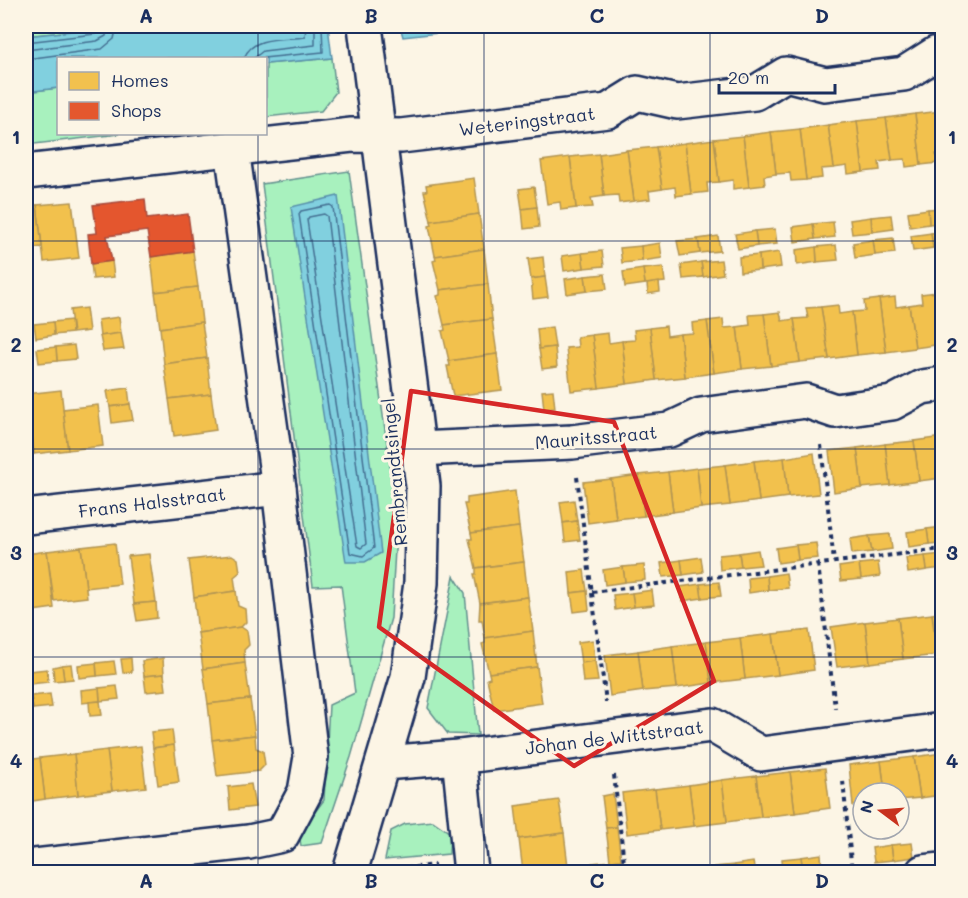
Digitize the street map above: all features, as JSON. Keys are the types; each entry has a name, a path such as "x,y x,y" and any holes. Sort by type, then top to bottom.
{"street":[{"name":"Rembrandtsingel","path":"350,873 408,676 421,584 423,486 365,26"},
{"name":"Weteringstraat","path":"26,172 351,135 401,136 608,111 637,93 676,102 755,93 786,74 825,84 904,74 937,53 942,55"},
{"path":"26,867 249,842 282,835 305,792 311,757 279,488 232,149"},
{"name":"Mauritsstraat","path":"418,449 572,442 669,430 701,415 806,401 835,411 892,403 922,387 942,384"},
{"name":"Frans Halsstraat","path":"26,518 279,488"},
{"name":"Johan de Wittstraat","path":"383,763 459,757 712,725 761,754 942,730"},
{"path":"459,757 471,873"},
{"path":"923,873 942,870"}],"path":[{"path":"817,405 834,562"},
{"path":"572,442 625,873"},
{"path":"592,592 942,549"}],"highlighted area":[{"path":"411,391 614,422 714,681 574,766 379,627"}],"green space":[{"path":"26,26 119,26 26,36"},
{"path":"332,58 336,92 321,111 267,117 267,64"},
{"path":"57,88 57,135 111,135 26,145 26,92"},
{"path":"349,171 397,516 391,618 351,757 322,843 301,846 299,833 324,800 329,705 355,693 341,585 313,586 262,184"},
{"path":"454,576 465,593 478,735 448,734 428,708"},
{"path":"433,821 450,833 449,854 385,860 391,831 405,824"}],"water":[{"path":"119,26 328,26 332,58 267,64 267,57 57,57 57,88 26,92 26,36"},
{"path":"400,26 502,26 403,37"},
{"path":"338,196 381,553 365,562 346,562 291,207"}],"building: Homes":[{"path":"942,111 942,154 936,154 938,163 921,165 915,114"},
{"path":"915,114 921,165 906,167 905,159 892,160 886,118"},
{"path":"886,118 892,160 879,162 880,170 863,172 857,121"},
{"path":"857,121 863,172 848,174 847,166 834,168 828,125"},
{"path":"828,125 834,168 821,169 822,178 806,180 800,129"},
{"path":"800,129 806,180 791,181 790,173 776,174 771,132"},
{"path":"771,132 776,174 764,176 765,185 749,187 743,136"},
{"path":"743,136 749,187 733,189 733,180 719,182 714,139"},
{"path":"714,139 719,182 707,183 708,192 691,194 685,143"},
{"path":"685,143 691,194 676,196 675,187 662,189 656,147"},
{"path":"656,147 662,189 649,191 650,199 634,201 627,150"},
{"path":"627,150 634,201 619,203 618,195 604,196 599,154"},
{"path":"599,154 604,196 591,198 593,207 576,208 570,157"},
{"path":"570,157 576,208 561,210 560,202 547,204 541,161"},
{"path":"474,178 479,214 431,221 424,191 427,191 426,185"},
{"path":"534,187 537,207 522,209 519,189"},
{"path":"72,202 79,258 44,262 37,205"},
{"path":"37,205 42,247 26,249 26,207"},
{"path":"537,207 539,227 524,229 522,209"},
{"path":"942,208 942,223 929,224 928,209"},
{"path":"928,209 929,224 910,227 908,212"},
{"path":"479,214 484,249 435,256 429,226 432,225 431,221"},
{"path":"891,215 893,229 872,232 871,217"},
{"path":"871,217 872,232 852,234 850,220"},
{"path":"833,222 835,237 815,239 813,224"},
{"path":"813,224 815,239 795,242 793,227"},
{"path":"775,229 777,244 757,246 755,231"},
{"path":"755,231 757,246 738,249 735,234"},
{"path":"942,232 942,247 933,248 931,233"},
{"path":"931,233 933,248 913,251 911,236"},
{"path":"718,236 720,251 700,253 698,239"},
{"path":"893,238 895,253 875,255 873,240"},
{"path":"698,239 700,253 680,256 677,241"},
{"path":"873,240 875,255 855,258 853,243"},
{"path":"660,243 662,258 642,261 641,246"},
{"path":"836,245 838,260 817,262 816,247"},
{"path":"641,246 642,261 622,263 620,248"},
{"path":"816,247 817,262 797,265 796,250"},
{"path":"484,249 488,284 440,290 433,261 436,260 435,256"},
{"path":"193,251 198,287 155,292 151,257"},
{"path":"602,251 604,266 584,268 582,253"},
{"path":"779,252 781,267 760,270 759,255"},
{"path":"582,253 584,268 564,271 562,256"},
{"path":"759,255 760,270 740,272 739,257"},
{"path":"543,257 545,277 531,279 528,259"},
{"path":"721,260 723,274 703,277 701,262"},
{"path":"112,261 114,277 93,279 91,264"},
{"path":"701,262 703,277 683,279 681,265"},
{"path":"663,267 665,282 645,284 643,269"},
{"path":"643,269 645,284 625,287 623,272"},
{"path":"605,274 607,289 587,291 585,276"},
{"path":"585,276 587,291 567,294 565,279"},
{"path":"545,277 548,297 533,299 531,279"},
{"path":"659,282 660,292 648,294 647,284"},
{"path":"488,284 492,319 444,325 437,296 440,295 440,290"},
{"path":"198,287 202,322 160,328 155,292"},
{"path":"942,291 942,332 937,292"},
{"path":"937,292 942,344 915,348 909,305 922,303 921,294"},
{"path":"895,297 896,307 909,305 915,348 886,352 879,299"},
{"path":"879,299 886,352 857,355 852,312 865,311 864,301"},
{"path":"838,305 839,314 852,312 857,355 829,359 821,307"},
{"path":"821,307 829,359 800,362 794,319 808,318 806,308"},
{"path":"86,308 89,331 73,333 70,310"},
{"path":"780,312 782,321 794,319 800,362 771,366 764,314"},
{"path":"764,314 771,366 742,369 737,327 750,325 749,315"},
{"path":"119,317 121,333 100,336 98,320"},
{"path":"492,319 497,354 449,361 442,331 445,330 444,325"},
{"path":"723,319 724,328 737,327 742,369 714,373 707,321"},
{"path":"71,320 72,333 54,335 53,322"},
{"path":"707,321 714,373 685,377 680,334 693,333 692,323"},
{"path":"53,322 54,335 36,338 34,324"},
{"path":"202,322 207,358 164,364 160,328"},
{"path":"666,326 667,336 680,334 685,377 656,380 650,328"},
{"path":"552,327 555,347 539,349 537,329"},
{"path":"650,328 656,380 627,384 622,341 635,340 634,330"},
{"path":"121,333 124,349 103,351 100,336"},
{"path":"608,333 609,343 622,341 627,384 599,388 592,335"},
{"path":"592,335 599,388 571,391 566,348 578,347 577,337"},
{"path":"74,345 76,359 57,361 56,347"},
{"path":"56,347 57,361 39,363 37,349"},
{"path":"555,347 557,367 542,369 539,349"},
{"path":"497,354 502,390 453,396 447,366 450,366 449,361"},
{"path":"207,358 211,394 169,399 164,364"},
{"path":"128,388 130,404 110,407 107,391"},
{"path":"61,390 68,450 34,454 26,394"},
{"path":"553,390 555,408 544,409 542,391"},
{"path":"211,394 216,430 174,436 169,399"},
{"path":"130,404 133,420 112,423 110,407"},
{"path":"98,405 103,446 68,450 63,409"},
{"path":"26,413 30,413 34,454 26,455"},
{"path":"942,437 942,478 919,481 914,441"},
{"path":"914,441 919,481 890,485 885,444"},
{"path":"885,444 890,485 862,488 857,448"},
{"path":"857,448 862,488 834,492 829,451"},
{"path":"814,453 819,494 788,497 784,458"},
{"path":"784,458 788,497 759,501 754,461"},
{"path":"754,461 759,501 730,505 725,465"},
{"path":"725,465 730,505 701,508 697,468"},
{"path":"697,468 701,508 673,512 668,472"},
{"path":"668,472 673,512 644,516 639,475"},
{"path":"639,475 644,516 616,519 611,479"},
{"path":"611,479 616,519 588,523 583,482"},
{"path":"515,491 519,527 471,533 464,504 467,504 467,498"},
{"path":"574,500 577,521 563,523 560,502"},
{"path":"577,521 580,540 565,542 563,523"},
{"path":"519,527 524,562 476,568 469,539 472,539 471,533"},
{"path":"942,527 942,543 929,544 927,529"},
{"path":"927,529 929,544 909,547 907,532"},
{"path":"890,534 892,549 872,552 869,536"},
{"path":"869,536 872,552 852,554 850,539"},
{"path":"115,543 120,584 86,588 81,547"},
{"path":"816,543 818,558 798,560 796,545"},
{"path":"796,545 798,560 778,563 776,548"},
{"path":"81,547 87,597 54,601 47,551"},
{"path":"758,550 761,565 741,567 739,553"},
{"path":"47,551 54,608 26,612 26,554"},
{"path":"739,553 741,567 720,570 719,555"},
{"path":"149,554 156,602 134,604 128,556"},
{"path":"942,554 942,568 927,570 925,556"},
{"path":"232,555 238,559 240,572 234,577 236,591 194,597 189,560"},
{"path":"925,556 927,570 908,573 906,558"},
{"path":"701,557 703,572 683,575 681,560"},
{"path":"681,560 683,575 663,577 661,563"},
{"path":"524,562 528,597 480,603 474,574 476,574 476,568"},
{"path":"878,562 880,576 861,579 859,564"},
{"path":"859,564 861,579 841,581 839,567"},
{"path":"644,565 645,580 625,582 623,567"},
{"path":"623,567 625,582 605,585 603,570"},
{"path":"584,570 587,591 571,593 569,572"},
{"path":"786,573 788,588 768,590 767,576"},
{"path":"767,576 768,590 749,593 748,578"},
{"path":"719,582 721,596 702,598 700,584"},
{"path":"700,584 702,598 682,601 680,587"},
{"path":"652,590 654,605 634,607 632,593"},
{"path":"236,591 238,606 245,609 246,622 241,627 198,633 194,597"},
{"path":"587,591 589,610 574,612 571,593"},
{"path":"632,593 634,607 615,610 613,595"},
{"path":"528,597 533,631 485,638 482,620 479,620 480,603"},
{"path":"156,602 157,618 137,621 134,604"},
{"path":"942,612 942,654 937,655 932,614"},
{"path":"932,614 937,655 903,659 898,618"},
{"path":"898,618 903,659 870,663 865,622"},
{"path":"865,622 870,663 837,667 831,627"},
{"path":"241,627 247,631 249,645 244,650 245,663 203,669 198,633"},
{"path":"809,630 814,670 778,675 773,634"},
{"path":"533,631 537,667 489,673 482,644 485,643 485,638"},
{"path":"773,634 778,675 745,679 740,638"},
{"path":"740,638 745,679 711,683 706,642"},
{"path":"593,640 595,661 581,663 578,642"},
{"path":"706,642 711,683 677,688 672,646"},
{"path":"672,646 677,688 643,691 638,651"},
{"path":"638,651 643,691 610,696 605,655"},
{"path":"131,658 132,672 123,673 121,659"},
{"path":"163,658 164,674 144,676 142,661"},
{"path":"114,661 116,674 97,676 96,663"},
{"path":"595,661 598,681 583,682 581,663"},
{"path":"96,663 97,676 79,678 78,665"},
{"path":"245,663 250,699 208,704 203,669"},
{"path":"71,664 73,679 64,680 62,665"},
{"path":"62,665 64,680 54,681 53,667"},
{"path":"537,667 542,703 494,710 487,679 490,678 489,673"},
{"path":"47,669 48,682 30,684 29,671"},
{"path":"164,674 166,690 146,692 144,676"},
{"path":"117,686 119,699 100,701 99,688"},
{"path":"99,688 100,701 82,703 81,690"},
{"path":"50,694 52,707 33,709 31,696"},
{"path":"26,696 31,696 33,709 26,710"},
{"path":"250,699 255,735 212,740 208,704"},
{"path":"100,701 102,715 90,716 89,702"},
{"path":"172,730 174,745 153,748 151,732"},
{"path":"255,735 256,748 263,751 265,765 259,771 217,776 212,740"},
{"path":"174,745 179,782 158,785 153,748"},
{"path":"141,746 146,787 112,791 107,750"},
{"path":"107,750 112,791 78,795 74,754"},
{"path":"942,753 942,795 920,798 914,757"},
{"path":"74,754 78,795 45,799 40,758"},
{"path":"914,757 920,798 911,799 911,781 884,781 881,761"},
{"path":"40,758 45,799 26,802 26,760"},
{"path":"881,761 884,781 851,781 851,786 849,765"},
{"path":"825,768 830,808 795,813 790,772"},
{"path":"790,772 795,813 761,817 756,776"},
{"path":"756,776 761,817 727,822 722,780"},
{"path":"722,780 727,822 694,826 689,785"},
{"path":"251,784 255,807 230,810 228,787"},
{"path":"689,785 694,826 660,830 655,789"},
{"path":"655,789 660,830 627,834 622,793"},
{"path":"613,794 617,827 606,828 602,796"},
{"path":"559,800 564,833 519,839 515,806"},
{"path":"617,827 621,860 610,861 606,828"},
{"path":"564,833 568,866 523,872 519,839"},
{"path":"912,843 914,857 893,860 891,845"},
{"path":"891,845 893,860 874,862 872,848"},
{"path":"821,854 822,869 803,871 801,857"},
{"path":"801,857 803,871 783,872 782,859"},
{"path":"621,860 622,872 594,872 592,863"},
{"path":"753,862 755,872 735,872 734,865"},
{"path":"734,865 735,872 715,872 714,867"},
{"path":"568,866 569,872 523,872"}],"building: Shops":[{"path":"145,199 147,219 188,214 193,251 151,257 147,231 107,236 112,261 91,264 88,234 97,233 93,205"}]}
